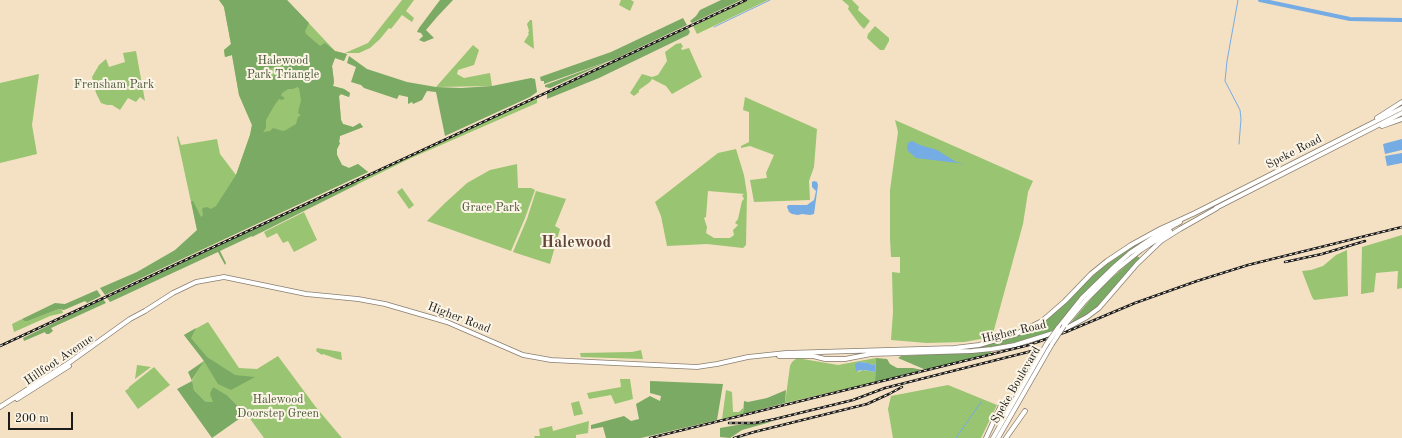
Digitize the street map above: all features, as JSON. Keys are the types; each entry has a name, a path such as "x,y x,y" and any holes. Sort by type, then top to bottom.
{"highway":[{"path":"1335,142 1402,101"},
{"name":"Speke Road","path":"1217,208 1335,142 1402,108"},
{"name":"Speke Road","path":"1195,213 1352,139 1402,113"},
{"path":"1352,139 1402,119"},
{"name":"Speke Boulevard","path":"1018,398 1064,326 1080,306 1102,283 1130,258 1168,232 1217,208"},
{"name":"Higher Road","path":"772,355 813,356 825,359 845,360 871,354 972,351 1008,346 1043,336 1070,327 1088,317 1110,297 1136,264 1157,244 1217,208"},
{"name":"Speke Boulevard","path":"998,438 1046,345 1086,294 1130,253 1160,233 1195,213"},
{"name":"Higher Road","path":"126,324 173,293 196,282 208,279 228,278 306,294 358,298 385,304 448,322 523,355 546,360 693,367 708,366 748,357 786,353 954,348 979,345 1004,338 1021,332 1042,321 1107,261 1160,228 1195,213"},
{"name":"Hillfoot Avenue","path":"0,408 65,367 126,324"},
{"path":"986,438 1002,403"},
{"path":"1006,438 1025,411"},
{"name":"Speke Boulevard","path":"993,438 1007,418"}],"green space":[{"name":"Halewood Park Triangle","path":"219,0 287,0 335,51 347,54 344,61 335,58 332,66 333,86 344,89 350,93 349,97 341,94 339,96 341,120 343,124 353,127 360,123 363,127 340,136 337,155 342,165 349,168 358,164 368,172 335,187 197,230 177,137 178,136 181,145 217,139 220,154 236,175 252,125 239,95 232,55 225,57 224,50 231,44 224,7"},
{"name":"Halewood Park Triangle","path":"219,0 287,0 309,23 305,31 306,34 320,46 325,43 335,51 347,54 344,61 335,58 332,66 333,86 344,89 350,93 349,97 341,94 339,96 341,120 343,124 353,127 360,123 363,127 340,136 337,155 342,165 349,168 358,164 368,172 105,295 100,288 137,272 175,250 197,230 191,201 193,201 201,217 203,215 203,208 207,207 211,209 216,206 236,175 252,125 239,95 232,55 225,57 224,50 231,44 224,7","holes":["279,65 283,66 285,70 284,72 271,77 268,76 267,73 269,69","299,88 301,100 298,113 301,115 298,117 296,124 283,131 273,128 270,131 263,132 266,128 266,120 274,106 279,99 284,99 284,97 281,96 282,93 288,89"]},
{"path":"402,0 414,0 406,11 414,18 412,22 402,15 391,29 389,28 370,48 359,53 345,53 368,43"},
{"path":"440,0 453,0 426,30 434,38 424,42 419,40 423,36 421,33 417,32 419,28"},
{"path":"621,0 631,0 634,2 630,11 619,5"},
{"path":"721,0 741,0 692,23 690,21 700,10"},
{"path":"748,0 768,0 697,34 693,26"},
{"path":"842,0 852,0 859,7 858,10 870,21 864,29 848,9 849,6"},
{"path":"683,18 687,25 615,59 544,84 544,81 541,81 540,77 611,52"},
{"path":"530,20 532,20 534,49 524,42 529,34 527,24"},
{"path":"875,26 889,38 884,50 880,50 867,38 868,34"},
{"path":"688,28 690,32 688,35 599,78 547,99 547,93"},
{"path":"681,43 683,47 681,48 682,50 689,48 702,77 672,94 666,86 652,79 634,96 630,93 642,74 652,77 658,75 667,61 665,52 676,44"},
{"path":"473,45 479,50 474,65 458,70 457,74 464,78 490,73 492,86 436,87"},
{"name":"Frensham Park","path":"136,51 145,101 140,97 136,102 128,98 120,110 112,105 101,103 96,93 92,77 99,65 106,59 109,67 125,62 123,53"},
{"path":"349,56 367,69 407,82 436,87 461,88 492,86 531,78 535,79 537,92 530,97 445,136 436,92 427,91 422,100 413,104 412,102 408,104 408,97 399,95 397,99 364,88 361,85 351,82 356,67 347,63"},
{"path":"607,62 550,88 545,87 545,85"},
{"path":"39,74 32,125 37,154 0,163 0,83"},
{"path":"745,97 817,129 814,167 809,181 810,200 754,202 750,180 767,178 766,173 774,155 750,146 741,148 741,146 749,142 749,112 743,110"},
{"path":"537,98 537,103 409,159 358,184 356,181"},
{"path":"895,120 1033,181 1028,192 1023,224 992,337 964,342 927,343 891,340 893,312 892,272 900,273 900,257 891,257 890,239 890,190 898,132"},
{"path":"736,149 744,175 747,194 746,245 743,248 707,244 667,246 661,216 655,202 718,153","holes":["708,191 745,194 742,195 744,199 742,201 738,219 735,223 738,225 733,230 734,235 730,238 714,238 706,233 707,227 704,218 706,217"]},
{"name":"Grace Park","path":"517,164 518,188 531,188 535,190 511,251 427,221 467,183 490,170"},
{"path":"356,181 358,184 252,237 220,251 226,263 225,265 218,252 110,302 107,298"},
{"path":"402,188 414,205 409,209 397,192"},
{"path":"536,191 566,199 555,226 560,229 550,264 513,252 527,219"},
{"path":"304,212 317,240 294,252 288,241 283,243 277,233 267,238 264,232"},
{"path":"1402,235 1402,288 1397,289 1398,271 1376,273 1374,292 1361,294 1362,247"},
{"path":"1137,244 1138,246 1119,260 1090,287 1053,331 1017,342 981,349 981,346 1016,336 1046,320 1089,279 1111,261"},
{"path":"1347,250 1348,296 1314,300 1302,271 1323,266 1336,255"},
{"path":"1137,256 1140,258 1101,304 1087,316 1068,326 1100,288"},
{"path":"97,290 101,296 87,303 85,301 64,310 59,309 28,321 24,321 22,319 55,303 65,304"},
{"path":"103,299 106,303 51,328 53,331 49,334 46,334 45,332 24,341 23,338"},
{"path":"59,309 62,310 63,313 50,316 14,332 12,324 22,319 24,321 28,321"},
{"name":"Halewood Doorstep Green","path":"208,322 239,368 257,369 278,356 315,406 342,438 264,438 248,416 228,396 214,402 206,402 194,390 192,381 204,360 184,335"},
{"path":"196,328 191,338 207,357 235,375 255,377 231,390 218,384 204,361 184,335"},
{"path":"317,348 341,352 342,360 323,354 322,355 316,351"},
{"path":"641,350 643,359 581,357 580,353 632,352"},
{"path":"991,351 991,353 926,370 898,358 901,356"},
{"path":"797,358 838,365 876,358 875,382 785,403 790,366","holes":["859,362 869,363 872,365 875,364 875,372 863,370 858,372"]},
{"path":"876,358 887,359 890,364 897,368 913,368 922,370 875,382"},
{"path":"204,361 192,380 194,390 206,402 213,402 210,394 213,387 228,396 246,414 212,438 177,389 192,381 188,372"},
{"path":"137,365 151,367 135,379"},
{"path":"154,367 170,385 138,409 125,391"},
{"path":"620,379 630,379 633,399 615,404 611,395 589,399 587,393 621,387"},
{"path":"650,381 723,384 717,420 641,438 606,438 603,427 591,429 591,425 624,416 631,421 639,419 636,404 650,396 660,401 661,396 650,393"},
{"path":"948,385 997,405 981,438 893,438 888,409 891,396"},
{"path":"726,390 732,392 733,412 739,412 743,408 743,414 722,419"},
{"path":"786,390 785,403 743,414 744,401 748,402 767,398"},
{"path":"579,401 583,414 574,416 571,403"},
{"path":"589,421 588,433 576,435 576,438 535,438 534,436 540,436 539,429 552,426 553,431"},
{"path":"774,421 742,430 730,438 720,437 720,428"}],"water":[{"path":"1402,139 1402,150 1385,154 1383,144"},
{"path":"912,141 937,150 956,162 966,164 916,158 908,151 907,147 908,143"},
{"path":"1402,153 1402,163 1387,166 1385,156"},
{"path":"812,182 817,182 818,185 814,214 798,215 789,212 787,207 788,205 807,205 814,200 816,191 812,187"},
{"path":"859,362 869,363 872,365 875,364 875,372 864,370 856,371 855,364"}],"waterway":[{"path":"714,27 770,0"},
{"path":"1238,0 1225,81 1240,110 1241,119 1239,144"},
{"path":"1260,0 1350,19 1402,20"},
{"path":"956,438 981,402"}],"railway":[{"path":"0,346 746,0"},
{"path":"650,438 1029,345 1066,332 1135,303 1197,281 1248,265 1402,227"},
{"path":"1285,262 1322,254 1365,241"},
{"path":"729,423 755,423 775,419 853,400 885,388 1032,351"},
{"path":"734,438 867,404 902,387"}],"district":[{"name":"Halewood","path":"576,243"}]}
